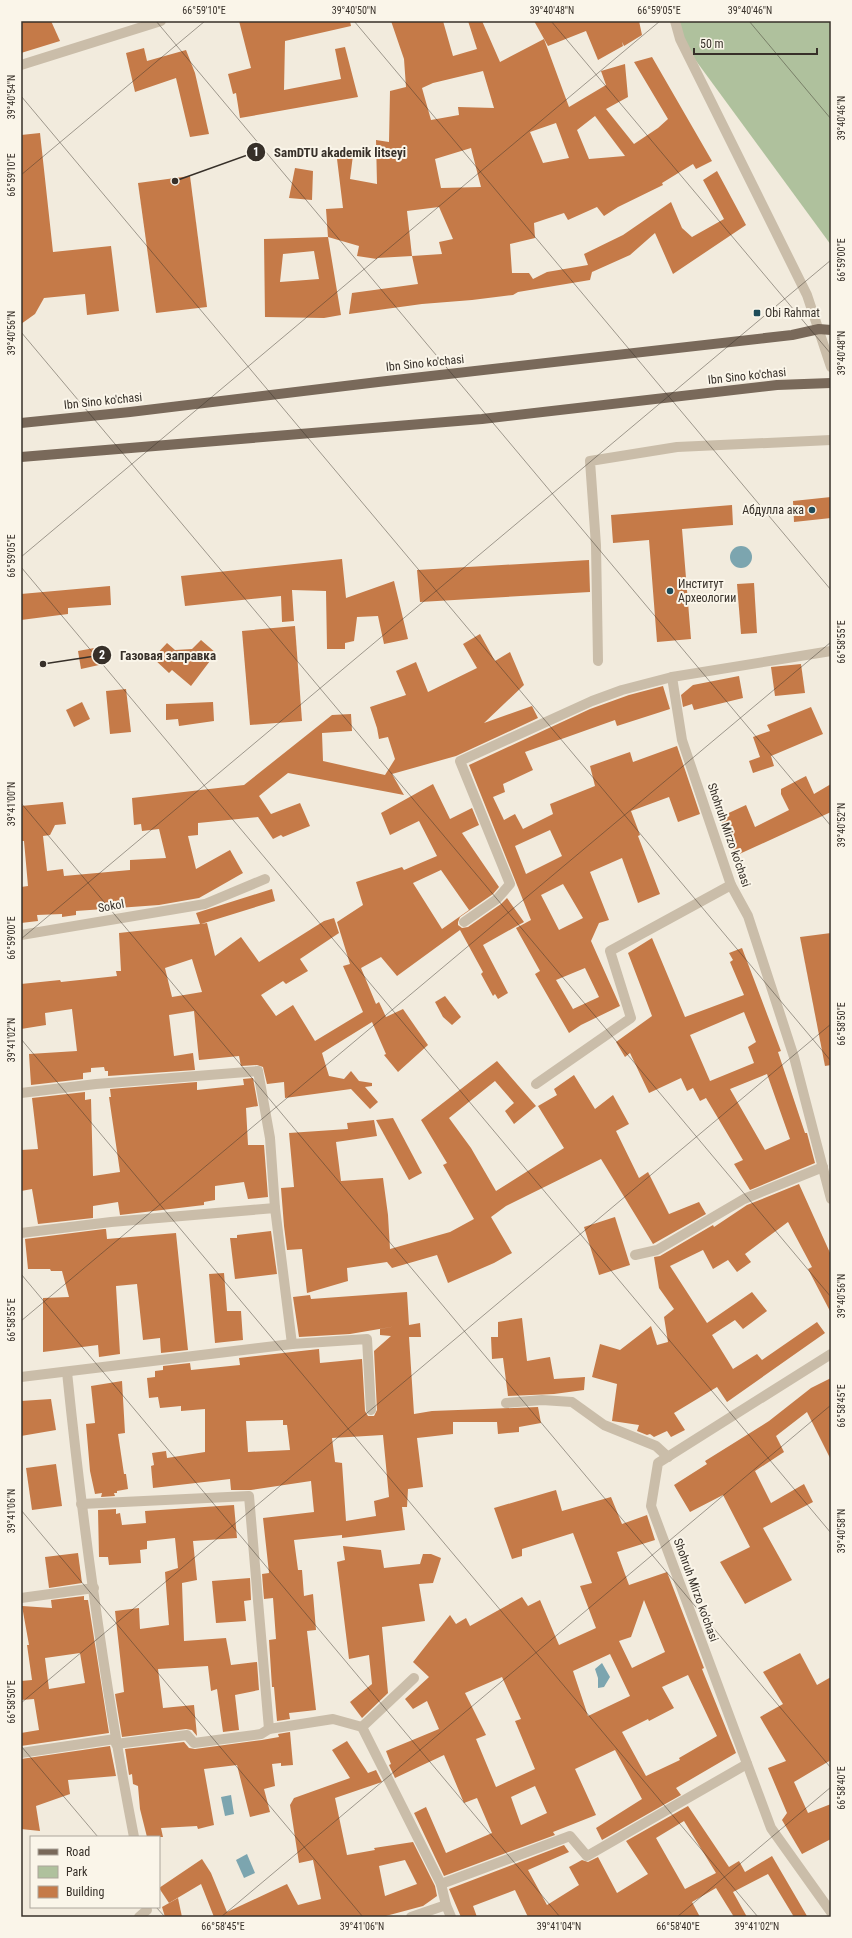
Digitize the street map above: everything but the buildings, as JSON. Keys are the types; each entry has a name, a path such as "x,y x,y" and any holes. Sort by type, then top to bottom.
{"main road":[{"name":"Ibn Sino ko'chasi","path":"21,423 138,411 792,335 819,330 831,330"},
{"name":"Ibn Sino ko'chasi","path":"21,457 482,419 777,385 831,383"}],"street":[{"path":"21,65 161,21"},
{"path":"675,21 680,39 807,295 831,366"},
{"path":"598,661 596,545 590,461 677,447 831,440"},
{"path":"464,922 497,899 510,884 460,761 592,701 622,690 672,677 831,651"},
{"name":"Shohruh Mirzo ko'chasi","path":"672,677 682,740 731,885 748,916 794,1057 831,1199"},
{"name":"Sokol","path":"21,935 205,904 264,879"},
{"path":"536,1084 632,1018 610,951 731,885"},
{"path":"21,1093 96,1084 258,1071 270,1138 275,1208 292,1344"},
{"path":"635,1255 657,1250 744,1199 823,1167"},
{"path":"21,1233 111,1222 275,1208"},
{"path":"21,1377 292,1344 367,1339 371,1410"},
{"name":"Shohruh Mirzo ko'chasi","path":"831,1354 658,1463 651,1506 771,1828 831,1912"},
{"path":"67,1372 81,1504 115,1742 134,1836"},
{"path":"506,1403 542,1400 572,1402 604,1425 656,1446 668,1457"},
{"path":"81,1504 248,1496 269,1729"},
{"path":"21,1598 94,1588"},
{"path":"362,1727 414,1678"},
{"path":"21,1753 187,1735 194,1743 261,1734 269,1729 333,1720 362,1727 441,1884 446,1906 451,1917"},
{"path":"441,1884 570,1836 587,1856 747,1764"},
{"path":"411,1917 446,1906"},
{"path":"139,1917 148,1911"}],"green space":[{"path":"677,21 831,21 831,245 680,39"}],"water":[{"path":"741,546 749,549 752,557 749,565 741,568 733,565 730,557 733,549"},
{"path":"602,1663 610,1677 604,1687 598,1688 598,1678 595,1669"},
{"path":"231,1795 234,1814 225,1816 221,1797"},
{"path":"247,1854 255,1873 244,1878 236,1860"}],"place":[{"name":"SamDTU akademik litseyi","path":"175,181"},
{"name":"Obi Rahmat","path":"757,313"},
{"name":"Абдулла ака","path":"812,510"},
{"name":"Институт Археологии","path":"670,591"},
{"name":"Газовая заправка","path":"43,664"}]}
